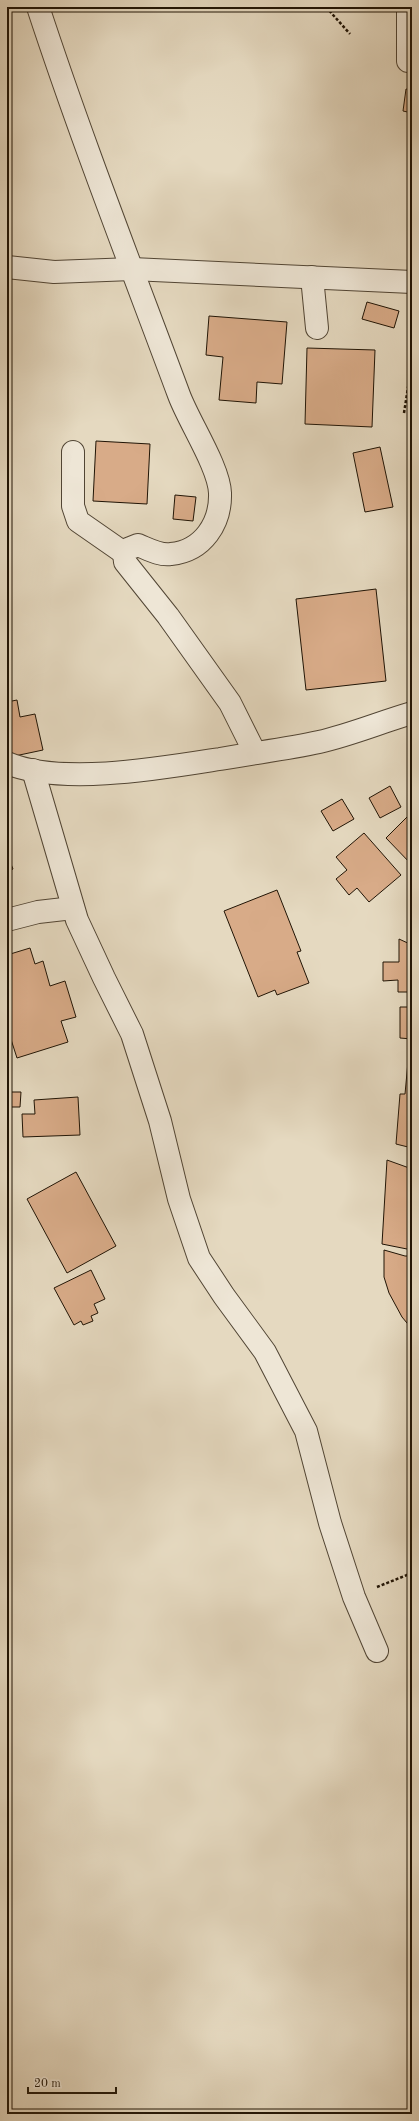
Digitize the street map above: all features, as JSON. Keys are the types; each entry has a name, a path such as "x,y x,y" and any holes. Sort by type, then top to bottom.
{"street":[{"path":"38,7 57,66 182,403 215,472 220,492 217,514 207,537 191,549 171,555 157,553 138,545 128,549 124,554 125,562 168,616 230,703 254,753"},
{"path":"408,7 408,61"},
{"path":"7,267 54,272 132,269 412,282"},
{"path":"312,277 316,328"},
{"path":"73,452 73,506 78,521 124,554"},
{"path":"7,763 17,767 33,770 83,774 172,766 320,741 412,713"},
{"path":"33,770 77,920 132,1034 160,1121 179,1199 200,1258 224,1296 265,1352 306,1431 330,1523 354,1597 377,1651"},
{"path":"7,920 38,912 74,908"}],"path":[{"path":"326,7 350,34"},
{"path":"404,414 412,362"},
{"path":"354,1597 412,1573"}],"building":[{"path":"406,89 412,90 412,113 403,111"},
{"path":"367,302 399,311 394,328 362,319"},
{"path":"209,316 287,322 282,384 257,382 256,403 219,400 223,357 206,355"},
{"path":"307,348 375,350 372,427 305,424"},
{"path":"96,441 150,444 147,504 93,501"},
{"path":"380,447 393,507 365,512 353,453"},
{"path":"175,495 196,497 193,521 173,519"},
{"path":"376,589 386,681 306,690 296,599"},
{"path":"7,671 11,687 7,688"},
{"path":"17,700 20,717 35,714 43,750 10,757 7,740 7,702"},
{"path":"390,786 401,807 380,818 369,798"},
{"path":"342,799 354,819 333,831 321,811"},
{"path":"409,815 412,818 412,865 386,838"},
{"path":"364,833 401,875 369,902 357,888 349,895 336,879 347,870 336,857"},
{"path":"7,854 13,869 7,872"},
{"path":"277,890 301,951 297,952 309,983 277,995 275,990 258,997 224,911"},
{"path":"399,939 412,945 412,1039 400,1038 400,1007 408,1007 408,992 398,992 398,980 383,981 383,962 399,962"},
{"path":"30,948 35,964 43,961 50,986 65,981 76,1017 61,1021 68,1042 17,1058 7,1027 7,955"},
{"path":"409,1051 412,1052 412,1148 396,1144 400,1094 405,1094"},
{"path":"7,1092 21,1092 20,1107 7,1107"},
{"path":"78,1097 80,1135 23,1137 22,1114 35,1114 34,1100"},
{"path":"387,1160 412,1169 412,1250 382,1244"},
{"path":"76,1172 116,1246 67,1273 27,1199"},
{"path":"384,1250 405,1256 412,1256 412,1329 402,1317 389,1293 384,1277"},
{"path":"91,1270 105,1299 94,1304 98,1313 91,1316 93,1321 83,1325 81,1321 74,1325 54,1288"}]}
